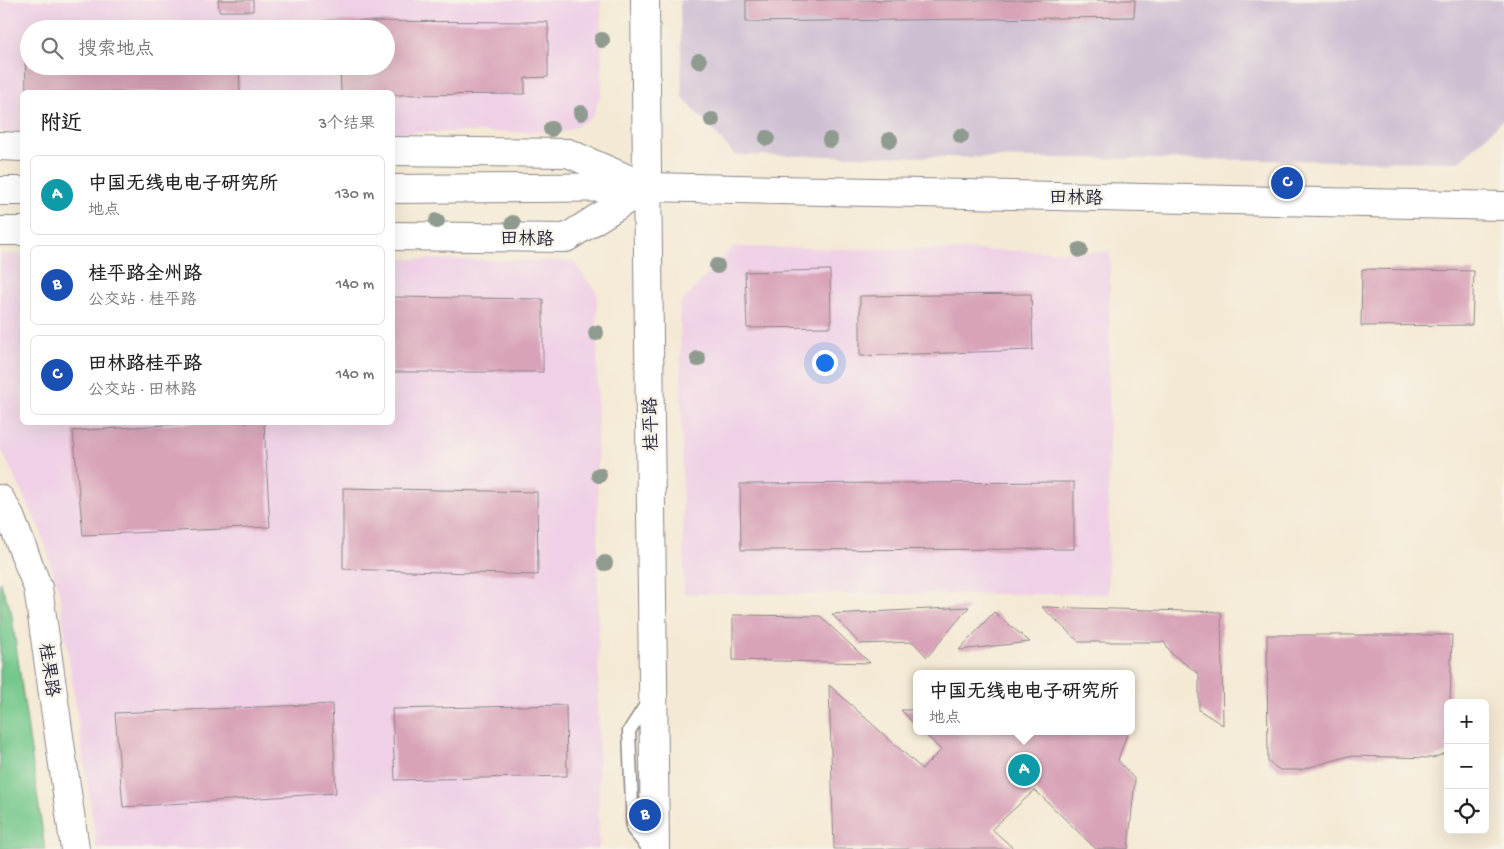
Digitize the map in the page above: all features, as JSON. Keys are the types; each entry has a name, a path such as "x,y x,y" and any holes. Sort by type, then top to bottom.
{"street":[{"name":"桂平路","path":"645,0 655,849"},
{"path":"0,146 20,147"},
{"name":"田林路","path":"395,151 568,154 647,187"},
{"name":"田林路","path":"395,236 566,238 647,187"},
{"name":"田林路","path":"395,189 647,187 1504,206"},
{"path":"0,191 20,191"},
{"path":"0,231 20,231"},
{"name":"桂果路","path":"0,499 10,514 38,588 75,849"}],"lane":[{"path":"649,849 633,830 629,731 653,693"}],"shaded area":[{"path":"0,0 601,0 602,91 592,118 564,132 395,132 395,90 20,90 20,133 0,133"},
{"path":"680,0 1504,0 1504,119 1459,162 735,155 682,97"},
{"path":"733,247 1110,252 1108,594 684,594 680,304"},
{"path":"0,254 20,254 20,425 395,425 395,259 573,261 597,293 599,849 97,849 59,592 41,531 0,447"}],"green space":[{"path":"0,582 11,610 45,849 0,849"}],"building":[{"path":"218,0 253,0 253,11 219,11"},
{"path":"746,0 1135,0 1134,17 746,22"},
{"path":"395,21 548,22 548,77 525,78 525,94 395,95 395,90 341,90 340,75 395,75"},
{"path":"26,75 239,75 240,90 26,90"},
{"path":"1362,269 1474,271 1472,325 1361,326"},
{"path":"830,270 831,327 747,328 745,272"},
{"path":"1031,294 1033,350 860,356 860,296"},
{"path":"395,297 543,299 543,372 395,372"},
{"path":"164,425 264,425 270,527 83,535 73,431"},
{"path":"1074,482 1074,549 741,550 740,484"},
{"path":"343,488 537,492 538,575 343,569"},
{"path":"969,607 927,657 913,642 860,644 832,614"},
{"path":"1042,607 1221,612 1223,725 1199,710 1199,674 1172,654 1164,642 1079,642"},
{"path":"994,612 1030,642 959,650"},
{"path":"733,615 820,616 870,663 733,660"},
{"path":"1267,635 1452,635 1450,699 1444,699 1444,754 1433,758 1349,756 1300,770 1280,770 1268,762"},
{"path":"829,685 922,769 941,750 926,735 1127,735 1118,760 1135,780 1128,849 1096,849 1035,790 992,829 1014,849 834,849"},
{"path":"332,704 336,793 123,807 115,713"},
{"path":"566,705 567,776 395,780 392,709"},
{"path":"901,710 913,710 913,723"}],"place":[{"name":"田林路桂平路","path":"1287,183"},
{"name":"中国无线电电子研究所","path":"1024,770"},
{"name":"桂平路全州路","path":"645,815"}]}
